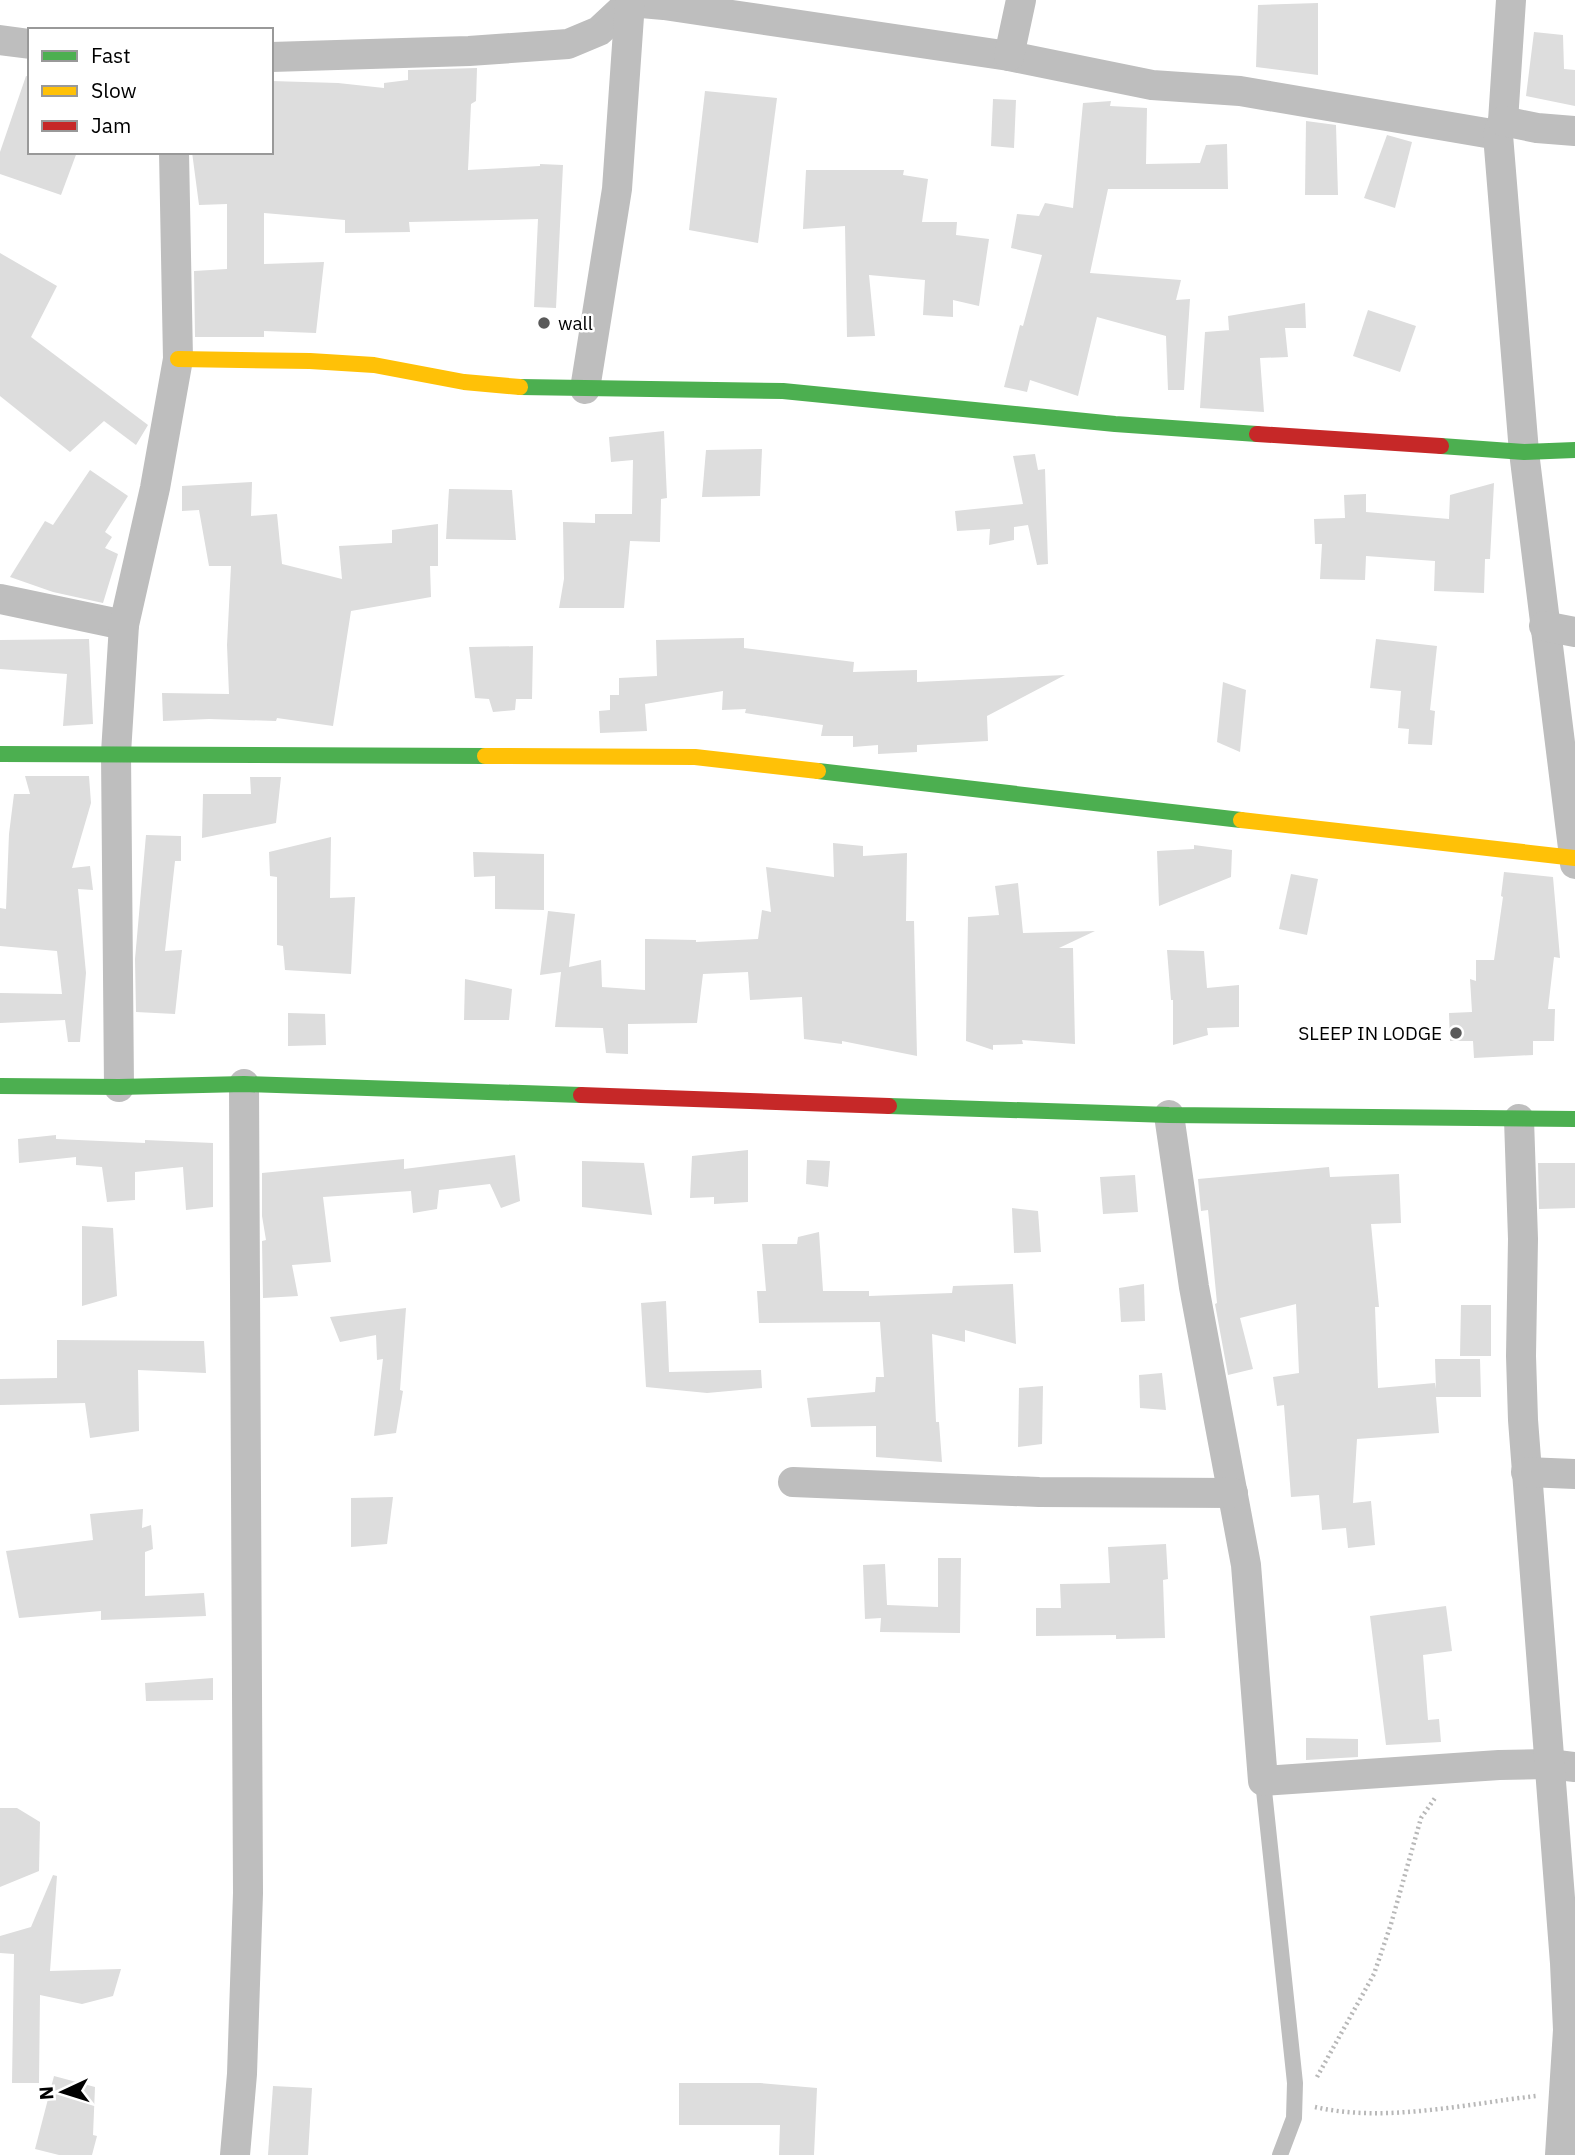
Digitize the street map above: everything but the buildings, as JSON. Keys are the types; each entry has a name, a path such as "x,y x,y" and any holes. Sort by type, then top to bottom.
{"street":[{"path":"1009,56 1021,0"},
{"path":"1511,0 1500,128 1524,452 1575,864"},
{"path":"629,1 1009,56 1152,85 1240,91 1500,128 1575,131"},
{"path":"273,57 469,51 568,44 599,32 629,1"},
{"path":"585,389 617,189 629,1"},
{"path":"0,40 28,44"},
{"path":"119,1087 116,753 124,625 155,488 178,359 174,154"},
{"path":"178,359 374,365 464,382 537,389 783,391 1115,424 1524,452 1575,450"},
{"path":"0,599 124,625"},
{"path":"1544,626 1575,632"},
{"path":"0,754 695,757 1575,858"},
{"path":"235,2155 242,2074 248,1894 244,1084"},
{"path":"0,1086 244,1084 1169,1115 1575,1119"},
{"path":"1169,1115 1194,1287 1247,1565 1263,1781 1466,1767 1562,1765"},
{"path":"1519,1119 1523,1239 1521,1356 1526,1472 1562,1765 1568,2030 1560,2155"},
{"path":"1526,1472 1575,1474"},
{"path":"793,1482 1039,1492 1233,1493"}],"lane":[{"path":"1263,1781 1298,2111 1280,2155"}],"path":[{"path":"1466,1767 1431,1802 1420,1818 1391,1924 1374,1974 1298,2111 1368,2114 1564,2094"}],"traffic: fast":[{"path":"520,387 783,391 1115,424 1257,434"},
{"path":"1441,446 1524,452 1575,450"},
{"path":"0,754 485,756"},
{"path":"818,771 1241,820"},
{"path":"0,1086 244,1084 581,1095"},
{"path":"889,1106 1169,1115 1575,1119"}],"traffic: slow":[{"path":"178,359 374,365 464,382 520,387"},
{"path":"485,756 695,757 818,771"},
{"path":"1241,820 1575,858"}],"traffic: jam":[{"path":"1257,434 1441,446"},
{"path":"581,1095 889,1106"}],"place":[{"name":"wall","path":"544,323"},
{"name":"SLEEP IN LODGE","path":"1456,1033"}]}
